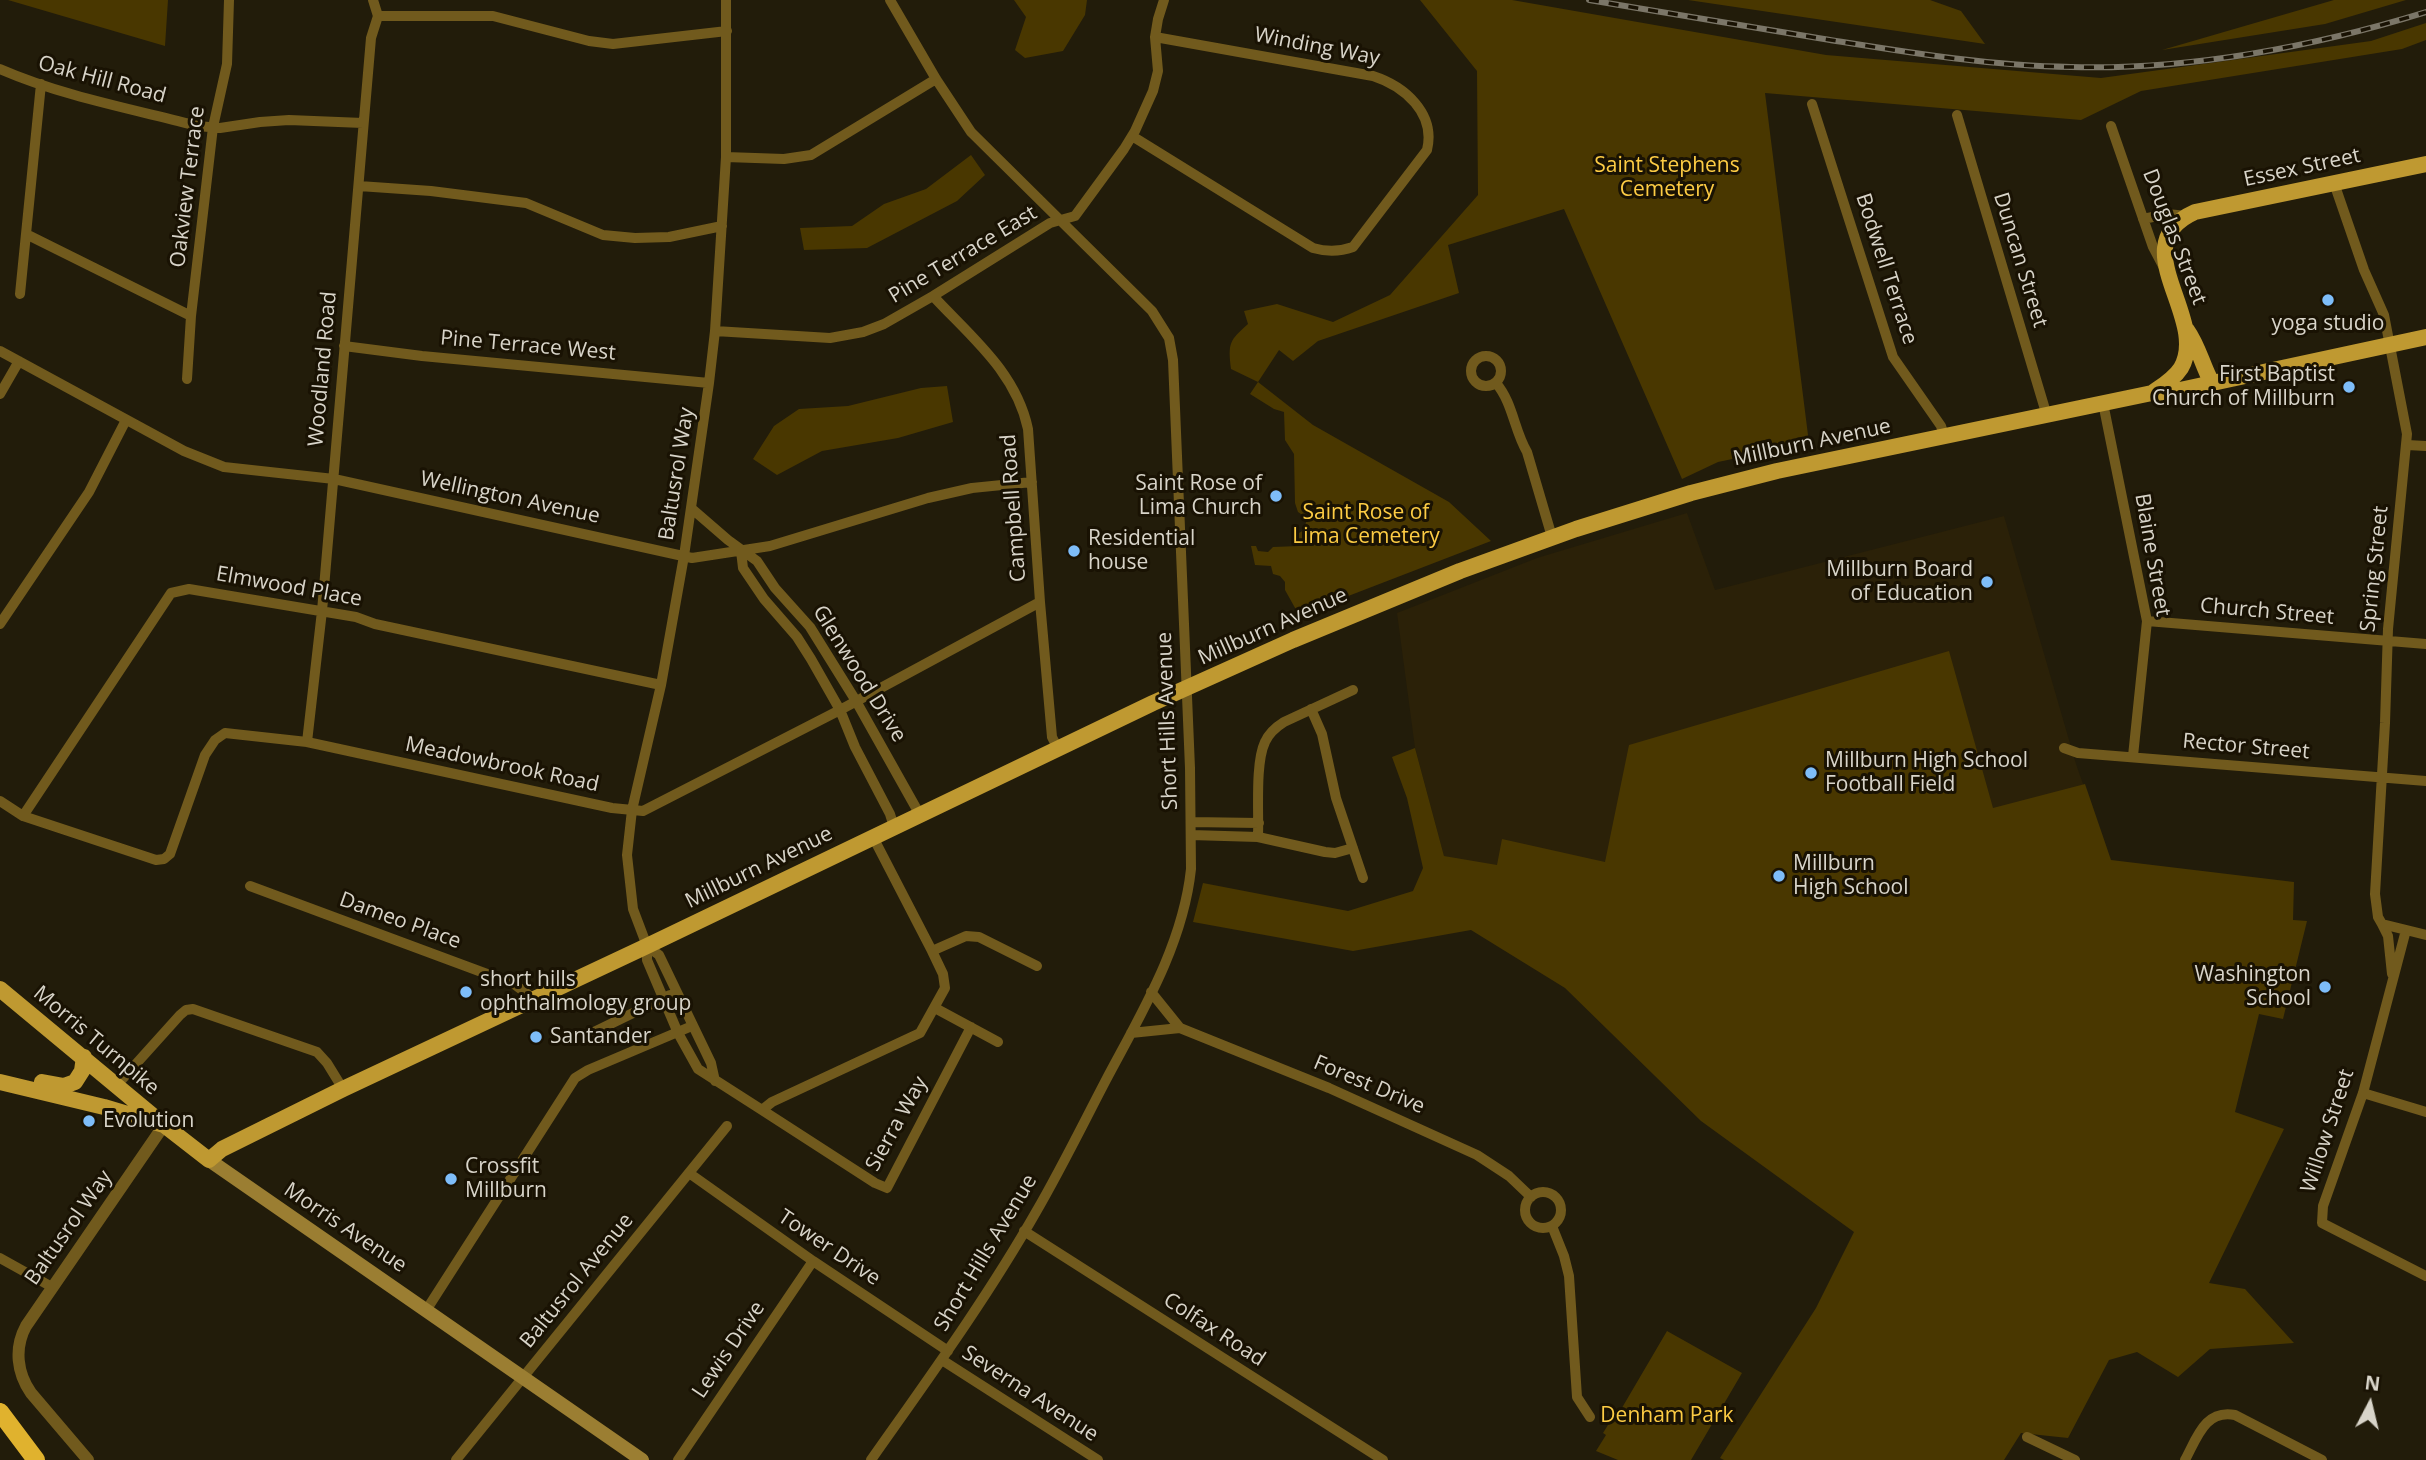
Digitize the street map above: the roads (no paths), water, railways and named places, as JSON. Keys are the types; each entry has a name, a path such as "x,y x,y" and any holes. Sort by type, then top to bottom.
{"highway":[{"path":"0,1412 36,1460"}],"main road":[{"name":"Essex Street","path":"2188,216 2426,164"},
{"path":"2167,274 2164,258 2166,243 2171,231 2188,216"},
{"name":"Douglas Street","path":"2152,393 2171,380 2182,367 2187,330 2167,274"},
{"path":"2187,330 2197,345 2212,383"},
{"name":"Millburn Avenue","path":"209,1160 222,1149 343,1089 1187,688 1377,604 1552,537 1691,493 1777,471 2152,393 2166,393 2426,337"},
{"name":"Morris Turnpike","path":"0,989 164,1125"},
{"path":"0,1076 12,1075 70,1085 79,1077 84,1058"},
{"name":"Morris Avenue","path":"0,1082 104,1107 164,1125 209,1160 642,1460"}],"street":[{"name":"Oakview Terrace","path":"187,379 191,316 213,127 227,64 229,0"},
{"path":"373,0 378,16 493,16 589,41 613,44 727,31"},
{"name":"Baltusrol Way","path":"647,946 633,909 626,855 632,810 661,685 684,556 709,383 726,158 726,0"},
{"name":"Short Hills Avenue","path":"871,1460 945,1356 1024,1231 1131,1033 1181,923 1189,891 1191,835 1171,346 1165,330 1152,311 971,132 936,79 890,0"},
{"name":"Pine Terrace East","path":"715,331 830,338 863,332 884,324 933,296 1050,223 1075,216 1132,136 1153,90 1158,71 1155,37 1157,19 1164,0"},
{"name":"Woodland Road","path":"307,742 334,479 371,38 378,16"},
{"name":"Winding Way","path":"1132,136 1313,248 1325,251 1343,251 1353,247 1427,150 1428,128 1412,96 1388,81 1373,76 1155,37"},
{"name":"Oak Hill Road","path":"0,69 41,84 198,126 289,120 363,123"},
{"path":"726,158 784,159 810,155 936,79"},
{"path":"20,294 41,84"},
{"name":"Bodwell Terrace","path":"1812,104 1893,357 1941,426 1944,436"},
{"name":"Duncan Street","path":"1957,115 2047,416"},
{"name":"Douglas Street","path":"2111,126 2153,247 2167,274"},
{"name":"Spring Street","path":"2334,183 2364,270 2384,315 2406,423 2407,445 2387,641 2375,894 2378,917 2382,924"},
{"path":"359,186 431,191 526,203 603,235 669,237 722,226"},
{"name":"Essex Street","path":"2143,219 2167,214 2188,216"},
{"path":"26,234 191,316"},
{"name":"Campbell Road","path":"933,296 999,366 1024,410 1028,429 1052,737 1058,749"},
{"name":"Pine Terrace West","path":"344,346 709,383"},
{"name":"Wellington Avenue","path":"0,351 184,451 224,467 334,479 692,558 770,547 972,488 1032,482"},
{"path":"0,394 19,361"},
{"path":"1496,383 1504,392 1520,441 1527,452 1552,537"},
{"name":"Blaine Street","path":"2103,403 2147,621 2133,757"},
{"path":"0,624 89,492 126,420"},
{"path":"2407,445 2426,446"},
{"path":"691,508 741,551"},
{"name":"Glenwood Drive","path":"741,551 757,561 775,588 810,627 856,701 920,815"},
{"name":"Glenwood Drive","path":"741,551 743,568 764,599 797,637 840,710 894,827"},
{"name":"Elmwood Place","path":"23,816 175,591 189,589 322,611 661,685"},
{"name":"Meadowbrook Road","path":"0,801 23,816 156,860 164,859 170,854 205,755 215,740 225,733 307,742 612,808 650,808 1040,602"},
{"name":"Church Street","path":"2147,621 2426,643"},
{"path":"1258,837 1260,765 1265,742 1270,734 1284,722 1353,690"},
{"path":"1311,709 1325,742 1332,786 1363,878"},
{"name":"Rector Street","path":"2064,748 2078,753 2426,780"},
{"path":"1191,822 1259,823"},
{"path":"1191,835 1258,837 1335,853 1353,848"},
{"path":"647,946 647,960 678,1033 698,1069 762,1110 772,1102 920,1033 944,988 945,981 932,951 873,837"},
{"name":"Dameo Place","path":"250,886 513,984 534,999"},
{"path":"2382,924 2426,935"},
{"name":"Willow Street","path":"2382,924 2388,936 2392,978"},
{"name":"Willow Street","path":"2406,930 2363,1093 2323,1206 2322,1223 2426,1276"},
{"path":"932,951 971,935 1037,966"},
{"path":"647,946 660,955 711,1063 715,1081"},
{"path":"594,1032 676,992"},
{"name":"Forest Drive","path":"1151,992 1180,1028"},
{"path":"935,1008 998,1042"},
{"path":"117,1085 180,1015 193,1009 317,1052 343,1089"},
{"path":"426,1309 575,1078 692,1026"},
{"name":"Sierra Way","path":"762,1110 887,1188 971,1027"},
{"name":"Forest Drive","path":"1131,1033 1180,1028 1329,1088 1462,1148 1497,1168 1522,1186 1531,1197 1547,1193 1556,1198 1562,1213 1552,1226 1569,1276 1577,1397 1590,1417"},
{"path":"2363,1093 2426,1112"},
{"name":"Baltusrol Way","path":"88,1460 31,1393 20,1369 20,1338 164,1125"},
{"name":"Baltusrol Avenue","path":"456,1460 727,1126"},
{"name":"Tower Drive","path":"689,1174 945,1356"},
{"path":"1531,1197 1525,1207 1530,1223 1541,1228 1552,1226"},
{"name":"Colfax Road","path":"1024,1231 1383,1460"},
{"path":"0,1258 52,1287"},
{"name":"Lewis Drive","path":"678,1460 813,1261"},
{"name":"Severna Avenue","path":"945,1356 1098,1460"},
{"path":"2185,1460 2202,1428 2209,1419 2219,1414 2235,1415 2322,1460"},
{"path":"2027,1437 2075,1460"}],"railway":[{"path":"1589,0 1916,53 2009,64 2071,67 2161,65 2251,54 2339,36 2426,12"}],"place":[{"name":"yoga studio","path":"2328,300"},
{"name":"First Baptist Church of Millburn","path":"2349,387"},
{"name":"Saint Rose of Lima Church","path":"1276,496"},
{"name":"Residential house","path":"1074,551"},
{"name":"Millburn Board of Education","path":"1987,582"},
{"name":"Millburn High School Football Field","path":"1811,773"},
{"name":"Millburn High School","path":"1779,876"},
{"name":"Washington School","path":"2325,987"},
{"name":"short hills ophthalmology group","path":"466,992"},
{"name":"Santander","path":"536,1037"},
{"name":"Evolution","path":"89,1121"},
{"name":"Crossfit Millburn","path":"451,1179"}],"park label":[{"name":"Saint Stephens Cemetery","path":"1667,178"},
{"name":"Saint Rose of Lima Cemetery","path":"1366,525"},
{"name":"Denham Park","path":"1667,1416"}]}
